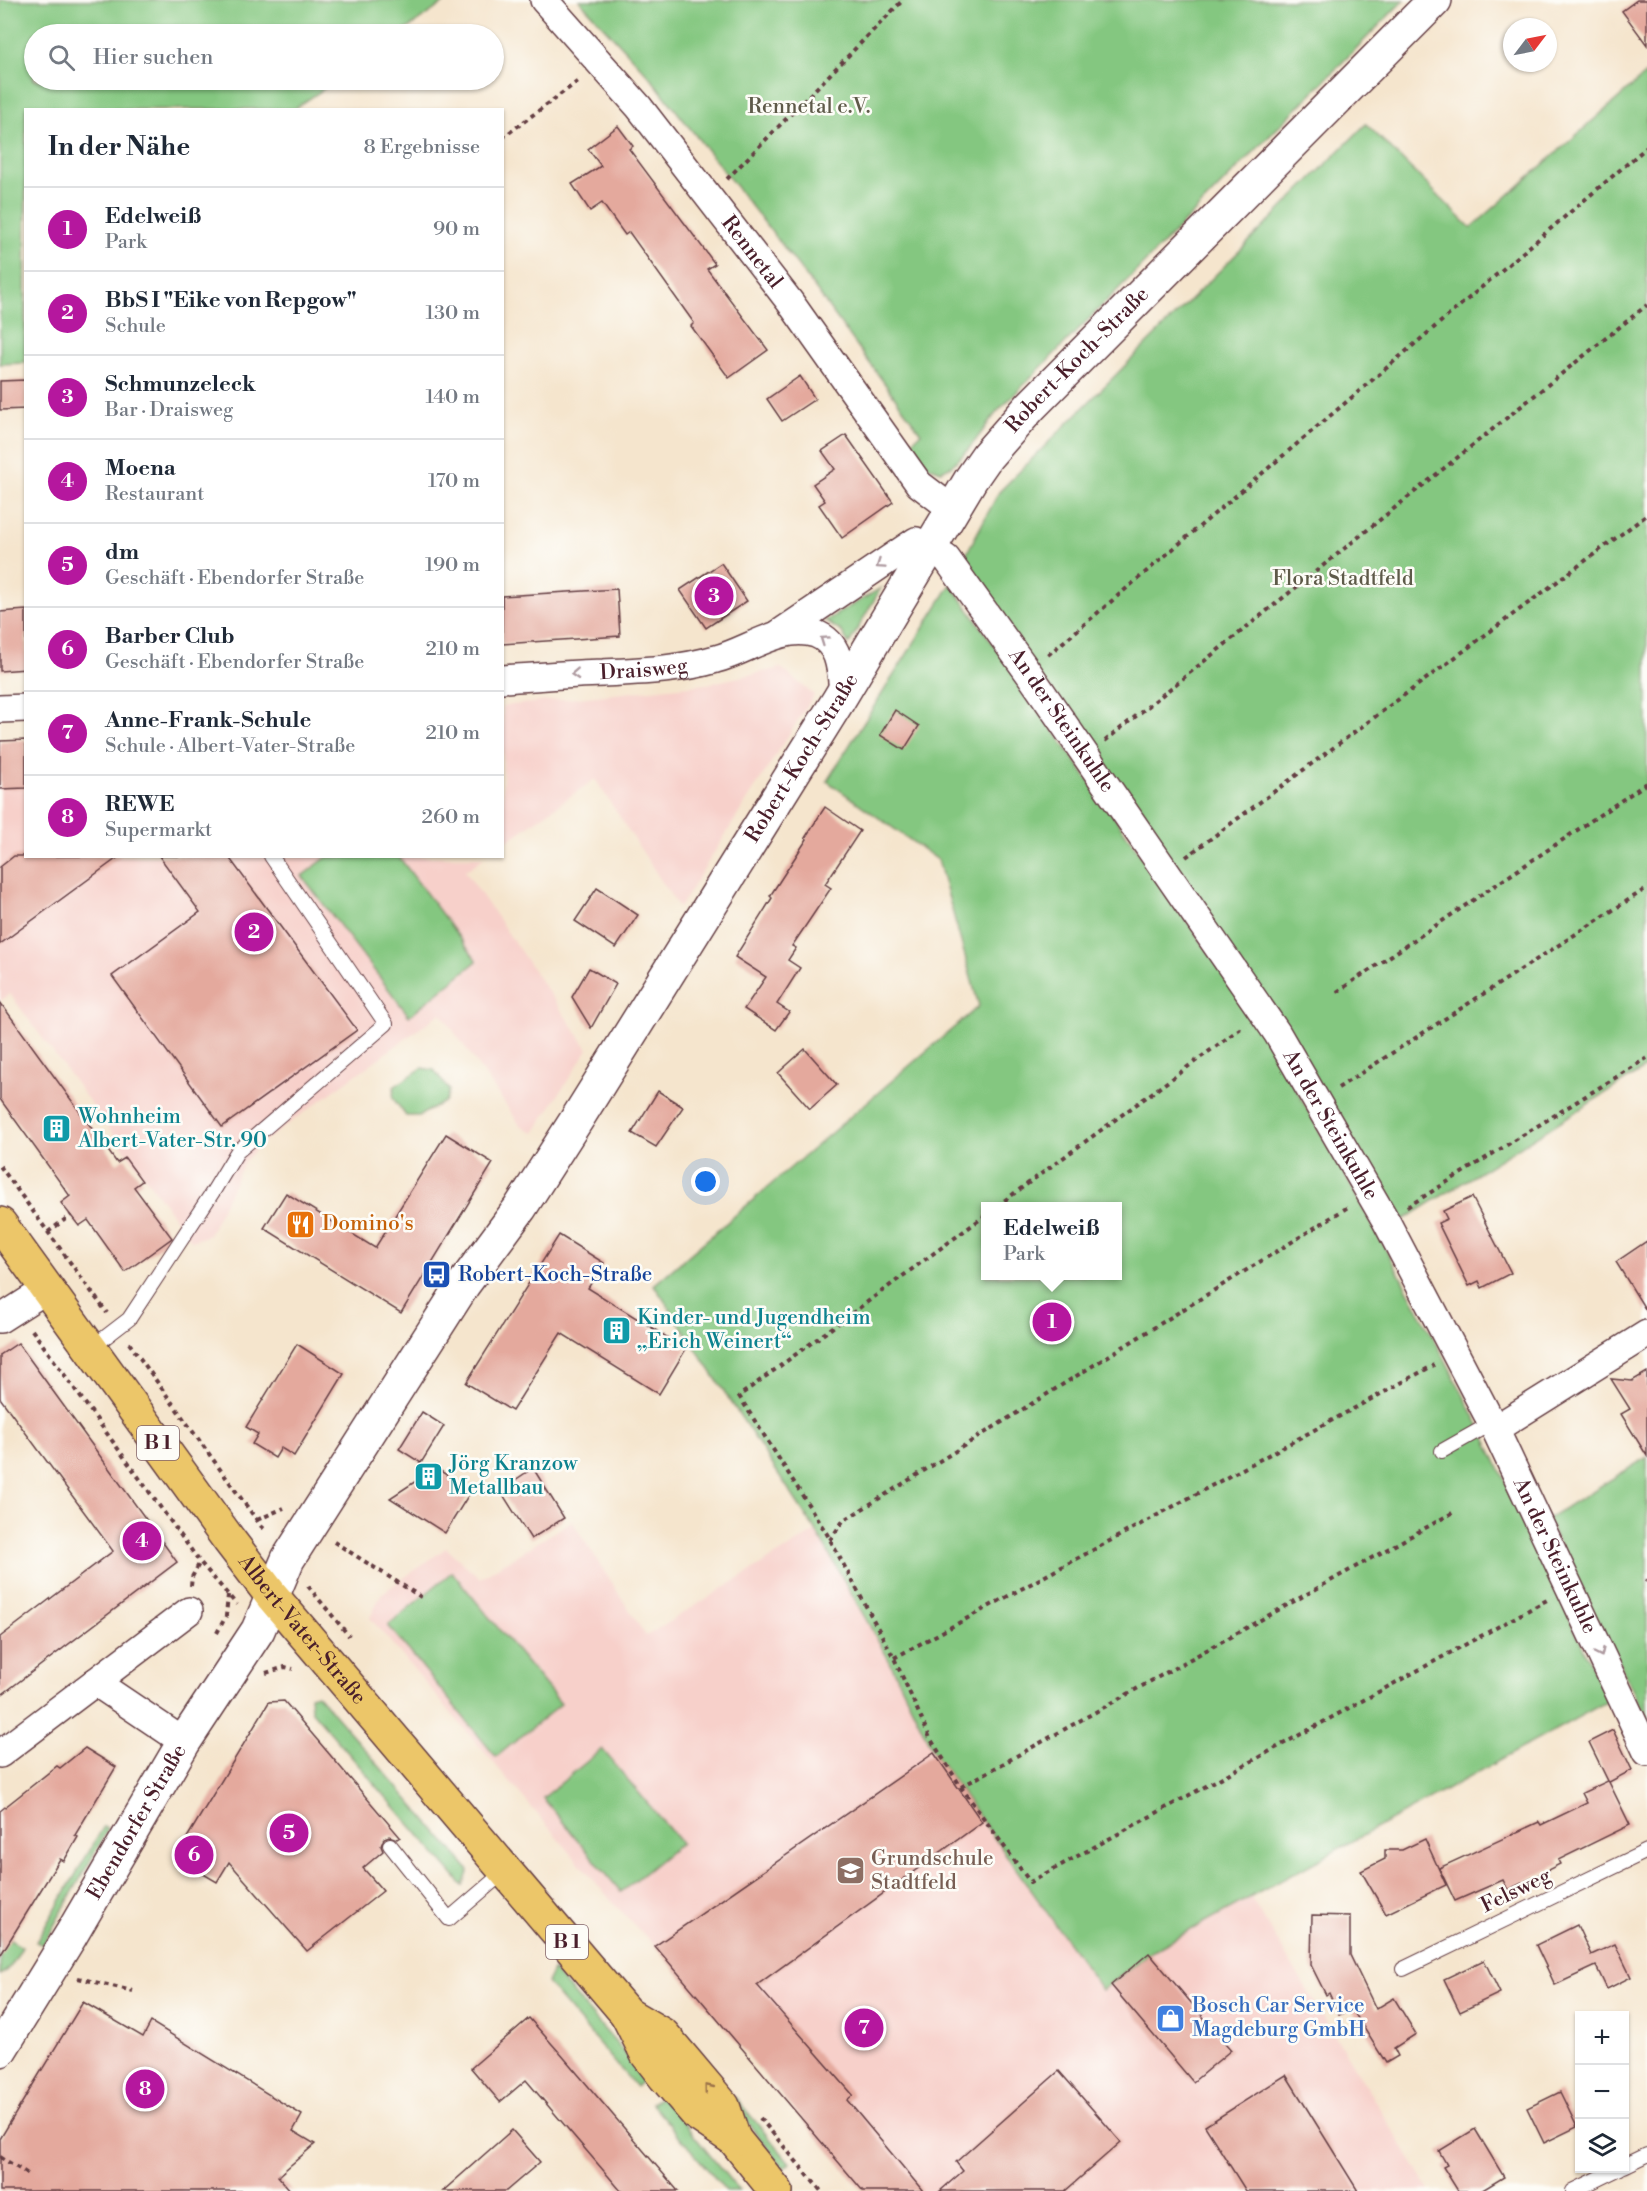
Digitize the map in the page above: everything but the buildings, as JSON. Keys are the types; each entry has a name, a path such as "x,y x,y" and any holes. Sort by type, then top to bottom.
{"main road":[{"name":"Albert-Vater-Straße","path":"0,1224 272,1596 627,2014 663,2035 723,2106 734,2139 776,2191"}],"street":[{"name":"Rennetal","path":"544,0 639,107 790,302 919,484 952,510"},
{"name":"Robert-Koch-Straße","path":"272,1596 288,1559 463,1286 534,1186 843,692 981,463 1012,425 1435,0"},
{"name":"Draisweg","path":"504,679 675,668 737,653 780,633 916,541 930,548"},
{"name":"An der Steinkuhle","path":"930,548 946,558 1028,672 1277,1033 1386,1221 1495,1429 1647,1752"},
{"name":"Draisweg","path":"780,633 815,634 829,642 838,656 843,692"},
{"path":"0,709 24,708"},
{"path":"0,1319 47,1289"},
{"path":"1495,1429 1647,1334"},
{"name":"Ebendorfer Straße","path":"0,2050 71,1935 184,1742 258,1630 272,1596"},
{"path":"0,1754 189,1611"},
{"path":"95,1682 184,1742"}],"lane":[{"path":"90,1349 129,1319 237,1152 386,1024 272,858"},
{"path":"1442,1452 1481,1429 1495,1429"},
{"path":"390,1845 449,1919 506,1870"},
{"name":"Felsweg","path":"1403,1969 1647,1851"},
{"path":"1629,2164 1647,2155"},
{"path":"1574,2191 1612,2173"}],"path":[{"path":"730,175 903,0"},
{"path":"504,137 583,78"},
{"path":"1028,672 1647,147"},
{"path":"1086,756 1647,305"},
{"path":"1166,872 1647,515"},
{"path":"1337,992 1647,783"},
{"path":"1318,1102 1647,888"},
{"path":"1002,1202 1245,1025"},
{"path":"1386,1221 1647,1058"},
{"name":"Albert-Vater-Straße","path":"0,1166 261,1526 267,1531"},
{"path":"830,1540 843,1521 1349,1206"},
{"path":"48,1232 70,1215"},
{"path":"981,1219 739,1396 830,1540 894,1658 930,1738 961,1787 1030,1882 1548,1600"},
{"name":"Albert-Vater-Straße","path":"28,1324 200,1562 228,1594 226,1616 222,1624"},
{"path":"894,1658 1435,1365"},
{"path":"961,1787 1454,1512"},
{"path":"334,1542 421,1597"},
{"path":"260,1675 285,1667 302,1670"},
{"path":"75,1978 133,1990"},
{"path":"0,2157 28,2174"}],"shaded area":[{"path":"781,668 814,695 679,908 595,779 504,843 504,706 707,684"},
{"path":"24,740 24,858 484,858 465,871 588,1049 534,1133 520,1125 441,1013 262,1143 244,1162 209,1235 192,1241 10,994 0,1001 0,741"},
{"path":"572,1521 646,1636 816,1531 890,1662 934,1753 1101,1990 1149,1953 1251,1898 1430,2191 863,2191 748,2053 655,1946 615,1905 370,1618 381,1594 446,1548 480,1578"}],"green space":[{"path":"0,0 448,0 414,24 24,24 24,90 322,90 295,108 24,108 24,363 0,364"},
{"name":"Rennetal e.V.","path":"579,0 1404,0 997,412 964,454 941,471 928,466 910,443 921,433 800,268 649,76"},
{"name":"Flora Stadtfeld","path":"1647,73 1647,1067 1397,1224 961,564 999,492 1366,124 1471,228"},
{"path":"951,584 1255,1018 1359,1200 1445,1359 1481,1429 1608,1701 1149,1953 1102,1990 934,1753 890,1662 816,1531 654,1285 979,1006 938,860 827,781"},
{"path":"881,588 849,644 842,632 825,621"},
{"path":"326,858 400,858 477,961 409,1016 302,876"},
{"path":"422,1068 434,1070 449,1090 446,1101 419,1116 406,1116 393,1098 394,1087"},
{"path":"1647,1457 1647,1719 1547,1519"},
{"path":"452,1572 561,1704 496,1757 388,1625"},
{"path":"317,1694 469,1870 463,1886 311,1710 310,1696"},
{"path":"602,1749 681,1843 621,1892 543,1798"},
{"path":"104,1826 108,1829 43,1945 36,1942"},
{"path":"0,1934 22,1947 10,1967 0,1975"},
{"path":"553,1970 646,2078 636,2087 547,1983"},
{"path":"662,2096 739,2191 726,2191 651,2103"},
{"path":"735,2097 790,2163 784,2168 728,2098"}],"place":[{"name":"Schmunzeleck","path":"714,596"},
{"name":"BbS I \"Eike von Repgow\"","path":"254,932"},
{"name":"Wohnheim Albert-Vater-Str. 90","path":"57,1129"},
{"name":"Domino's","path":"301,1224"},
{"name":"Robert-Koch-Straße","path":"437,1275"},
{"name":"Edelweiß","path":"1052,1322"},
{"name":"Kinder- und Jugendheim „Erich Weinert“","path":"616,1330"},
{"name":"Jörg Kranzow Metallbau","path":"428,1476"},
{"name":"Moena","path":"142,1541"},
{"name":"dm","path":"289,1833"},
{"name":"Barber Club","path":"194,1855"},
{"name":"Grundschule Stadtfeld","path":"850,1871"},
{"name":"Bosch Car Service Magdeburg GmbH","path":"1171,2018"},
{"name":"Anne-Frank-Schule","path":"864,2028"},
{"name":"REWE","path":"145,2089"}]}
